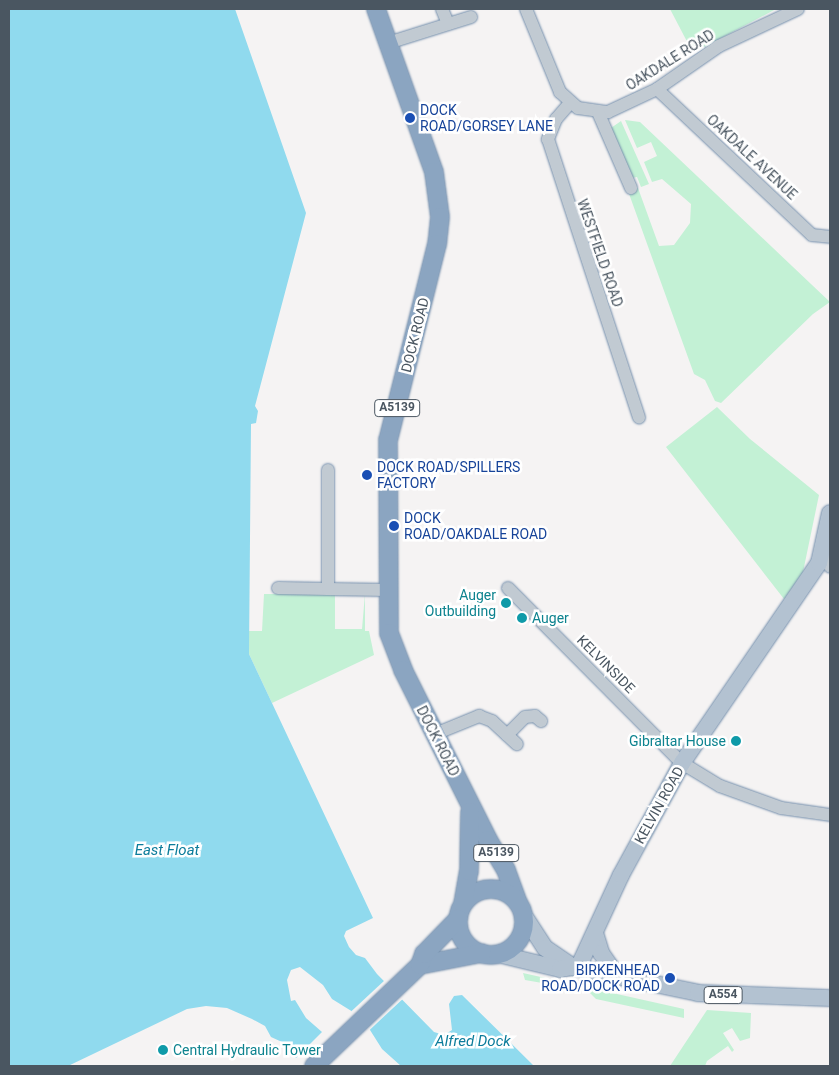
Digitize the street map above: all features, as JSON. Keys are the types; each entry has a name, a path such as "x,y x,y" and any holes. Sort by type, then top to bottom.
{"highway":[{"name":"DOCK ROAD","path":"376,9 434,172 440,217 437,244 388,440 389,633 403,670 470,804 506,870 521,909"},
{"name":"DOCK ROAD","path":"460,911 472,825 470,804"},
{"name":"A554","path":"314,1066 420,965 424,954 472,894 488,889 502,890 521,909 520,937 511,948 490,954 420,965"},
{"name":"A554","path":"460,911 464,941 490,954"}],"main road":[{"name":"KELVIN ROAD","path":"575,968 595,932 621,874 682,763 787,613 819,563 830,513"},
{"name":"A554","path":"521,909 545,948 575,968"},
{"path":"595,932 600,954 618,977"},
{"name":"A554","path":"490,954 560,969 575,968 704,994 830,998"}],"street":[{"path":"442,9 448,24"},
{"path":"526,9 553,77 570,103"},
{"name":"OAKDALE ROAD","path":"570,103 598,112 618,109 657,89 720,46 798,9"},
{"path":"388,43 470,17"},
{"name":"OAKDALE AVENUE","path":"657,89 812,235 830,237"},
{"name":"WESTFIELD ROAD","path":"570,103 553,125 548,140 639,417"},
{"path":"598,112 631,188"},
{"path":"328,470 328,589"},
{"path":"823,551 830,567"},
{"path":"278,588 388,590"},
{"name":"KELVINSIDE","path":"508,588 682,763 720,786 781,808 830,815"},
{"path":"507,735 525,717 530,715 540,721"},
{"path":"435,734 479,716 486,716 517,744"}],"green space":[{"path":"670,9 776,9 693,53"},
{"path":"625,120 640,122 830,302 813,314 721,403 715,401 705,380 694,374 628,191 638,188 659,246 674,245 690,223 691,204 662,179 652,182 644,162 657,156 651,142 637,148"},
{"path":"621,121 649,184 641,187 637,177 632,178 611,128"},
{"path":"717,407 750,439 819,495 803,572 784,599 666,447"},
{"path":"264,594 335,594 335,629 362,629 365,594 365,631 369,631 374,655 272,703 249,654 249,631 262,631"},
{"path":"523,973 684,1009 684,1018 596,999 588,991 525,980"},
{"path":"707,1010 751,1013 750,1038 740,1041 732,1028 723,1033 734,1050 732,1052 728,1046 707,1061 705,1066 670,1066"}],"water":[{"name":"East Float","path":"9,9 235,9 306,213 255,406 258,411 256,423 251,424 249,654 373,918 346,931 344,936 349,947 356,955 365,958 377,974 434,1032 444,1035 452,1030 449,1004 454,996 462,995 534,1066 401,1066 382,1049 370,1030 353,1012 332,999 323,985 300,967 291,970 287,980 291,1001 295,1000 306,1018 322,1032 296,1058 282,1042 271,1037 265,1026 227,1008 206,1006 187,1009 68,1066 9,1066"}],"pier":[{"path":"385,980 403,999 369,1030 351,1011"}],"place":[{"name":"DOCK ROAD/GORSEY LANE","path":"410,118"},
{"name":"DOCK ROAD/SPILLERS FACTORY","path":"367,475"},
{"name":"DOCK ROAD/OAKDALE ROAD","path":"394,526"},
{"name":"Auger Outbuilding","path":"506,603"},
{"name":"Auger","path":"522,618"},
{"name":"Gibraltar House","path":"736,741"},
{"name":"BIRKENHEAD ROAD/DOCK ROAD","path":"670,978"},
{"name":"Central Hydraulic Tower","path":"163,1050"}],"water label":[{"name":"Alfred Dock","path":"473,1042"}]}
